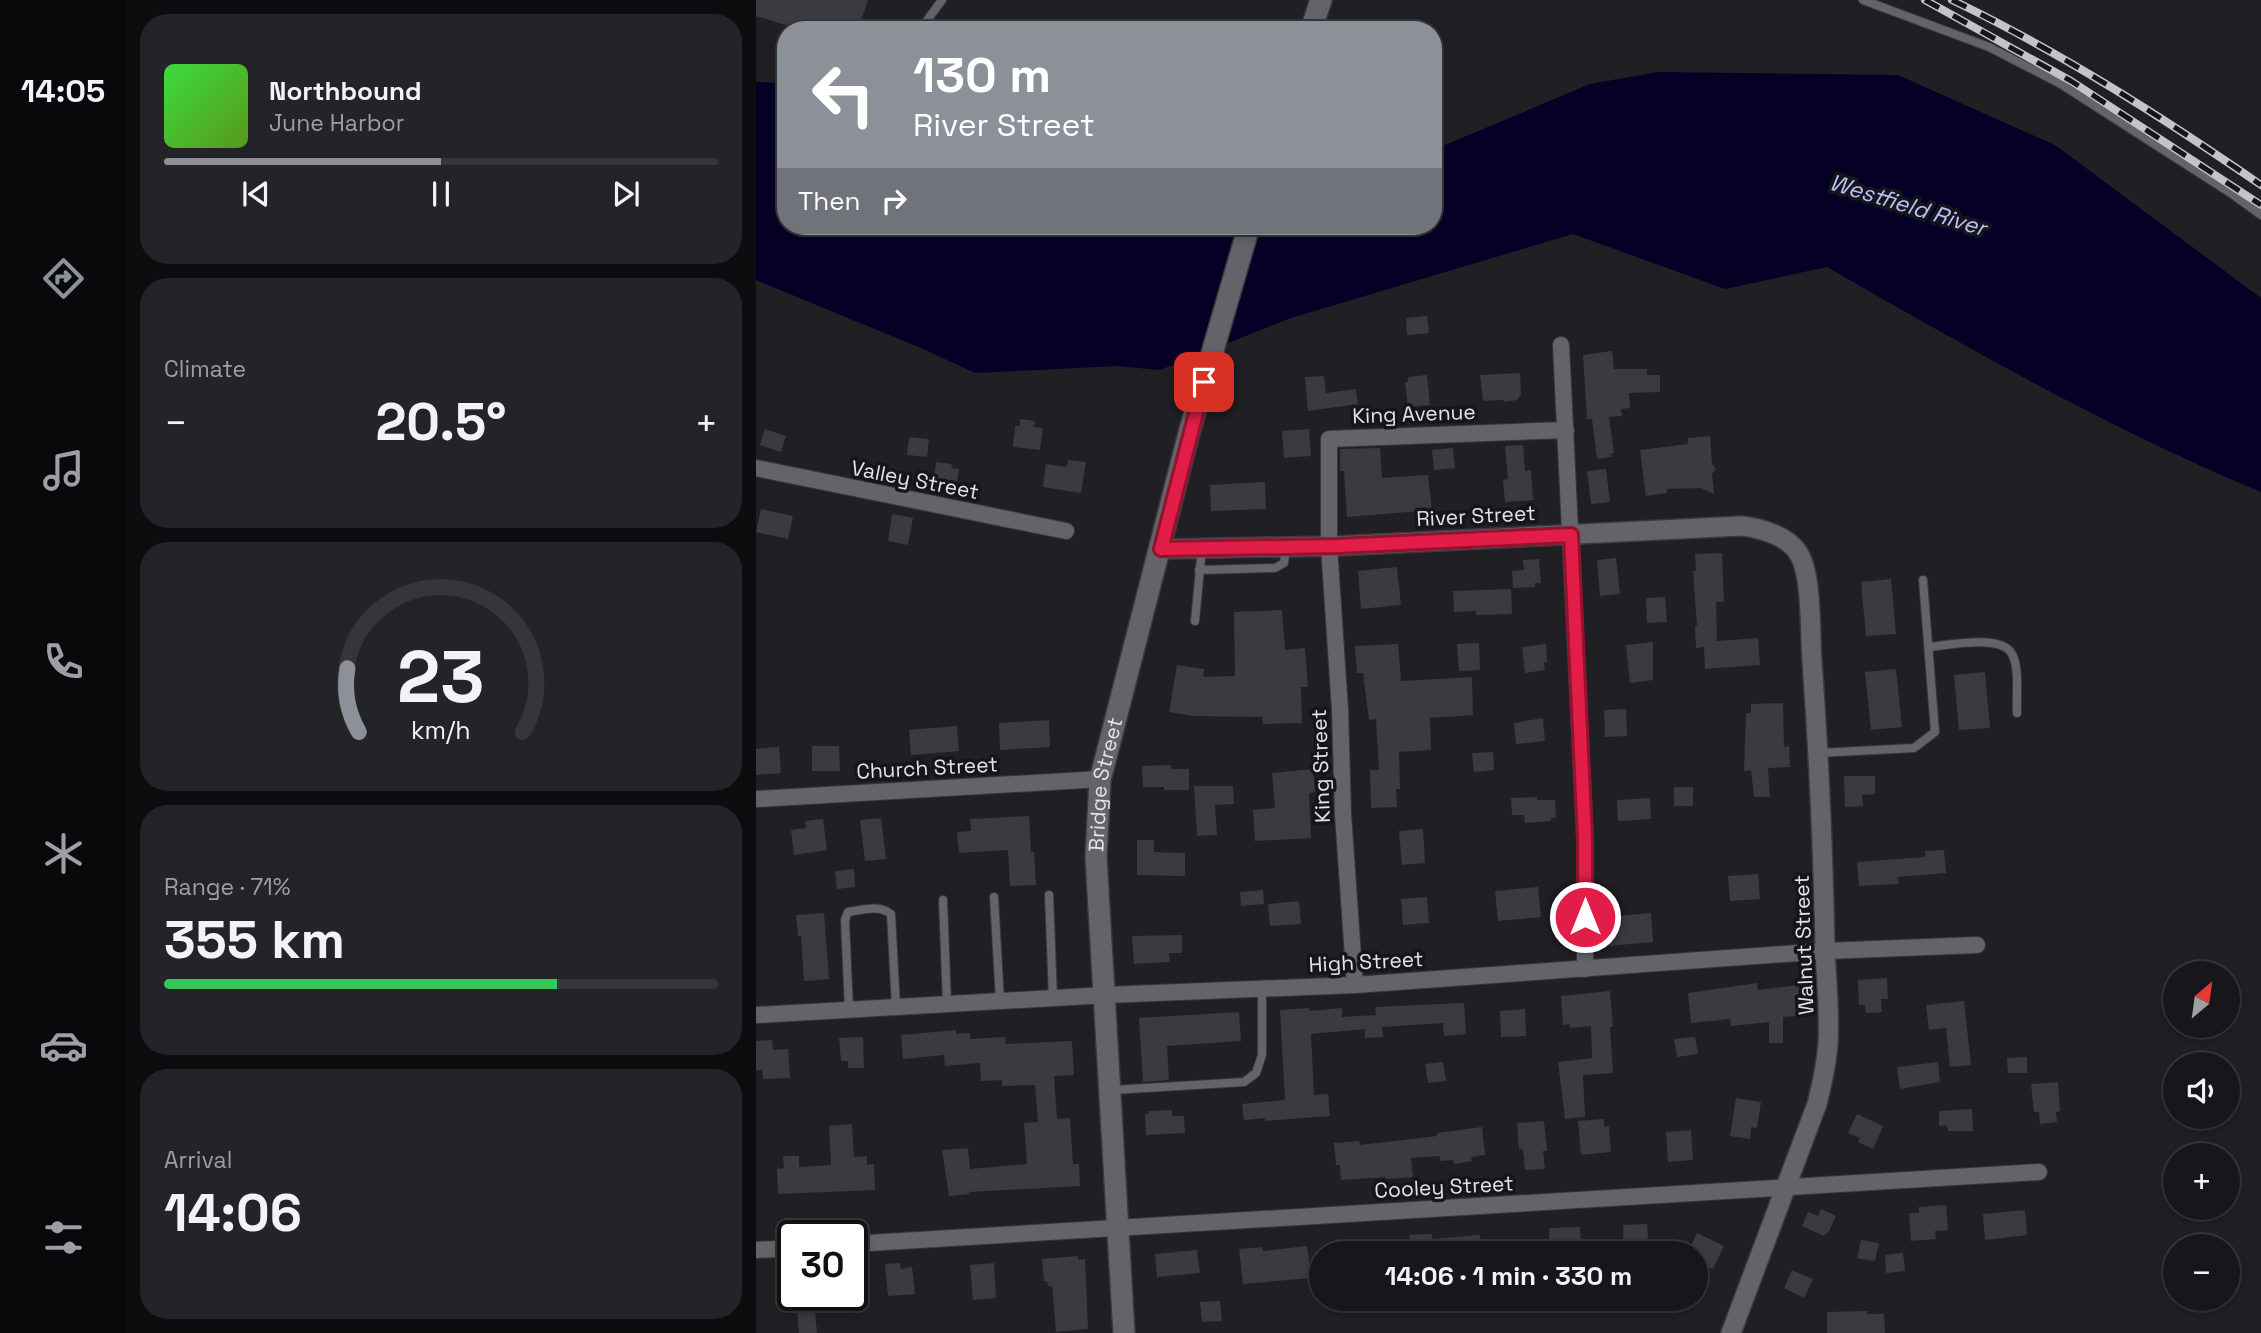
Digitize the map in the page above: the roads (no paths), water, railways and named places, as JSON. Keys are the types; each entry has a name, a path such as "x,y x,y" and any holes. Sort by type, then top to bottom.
{"main road":[{"path":"1314,21 1321,0"},
{"name":"Bridge Street","path":"1124,1333 1096,857 1101,779 1189,433 1246,235"}],"street":[{"path":"1561,345 1585,839 1585,970"},
{"name":"King Avenue","path":"1329,547 1329,439 1566,430"},
{"name":"Valley Street","path":"756,468 1066,531"},
{"name":"River Street","path":"1161,549 1329,547 1741,526 1765,531 1790,544"},
{"name":"Walnut Street","path":"1731,1333 1817,1104 1826,1068 1829,1012 1823,832 1806,577 1799,555 1790,544"},
{"name":"King Street","path":"1329,547 1355,985"},
{"name":"Church Street","path":"756,799 1101,779"},
{"name":"High Street","path":"756,1015 1105,995 1355,985 1825,951 1978,945"},
{"name":"Cooley Street","path":"868,1243 2039,1172"},
{"path":"756,1250 777,1249"}],"lane":[{"path":"927,21 942,0"},
{"path":"1863,0 1989,47 2059,83 2261,215"},
{"path":"1199,570 1275,568 1284,563 1286,547"},
{"path":"1195,621 1202,548"},
{"path":"1818,753 1914,748 1936,732 1923,580"},
{"path":"1929,647 1992,642 2004,645 2012,654 2015,666 2017,713"},
{"path":"1049,895 1053,998"},
{"path":"994,897 1000,1001"},
{"path":"943,900 947,1004"},
{"path":"849,1010 845,920 848,912 878,908 888,910 891,914 896,1007"},
{"path":"1111,1090 1244,1082 1256,1073 1262,1055 1262,989"}],"water":[{"name":"Westfield River","path":"1658,72 1898,75 2055,145 2261,298 2261,492 2095,415 1827,267 1725,289 1573,234 1291,318 1160,370 1118,366 975,373 756,280 756,82 777,83 777,235 1442,235 1442,146 1590,84"}],"railway":[{"path":"1925,0 2071,81 2261,205"},
{"path":"1952,0 2032,41 2110,86 2261,185"}]}
